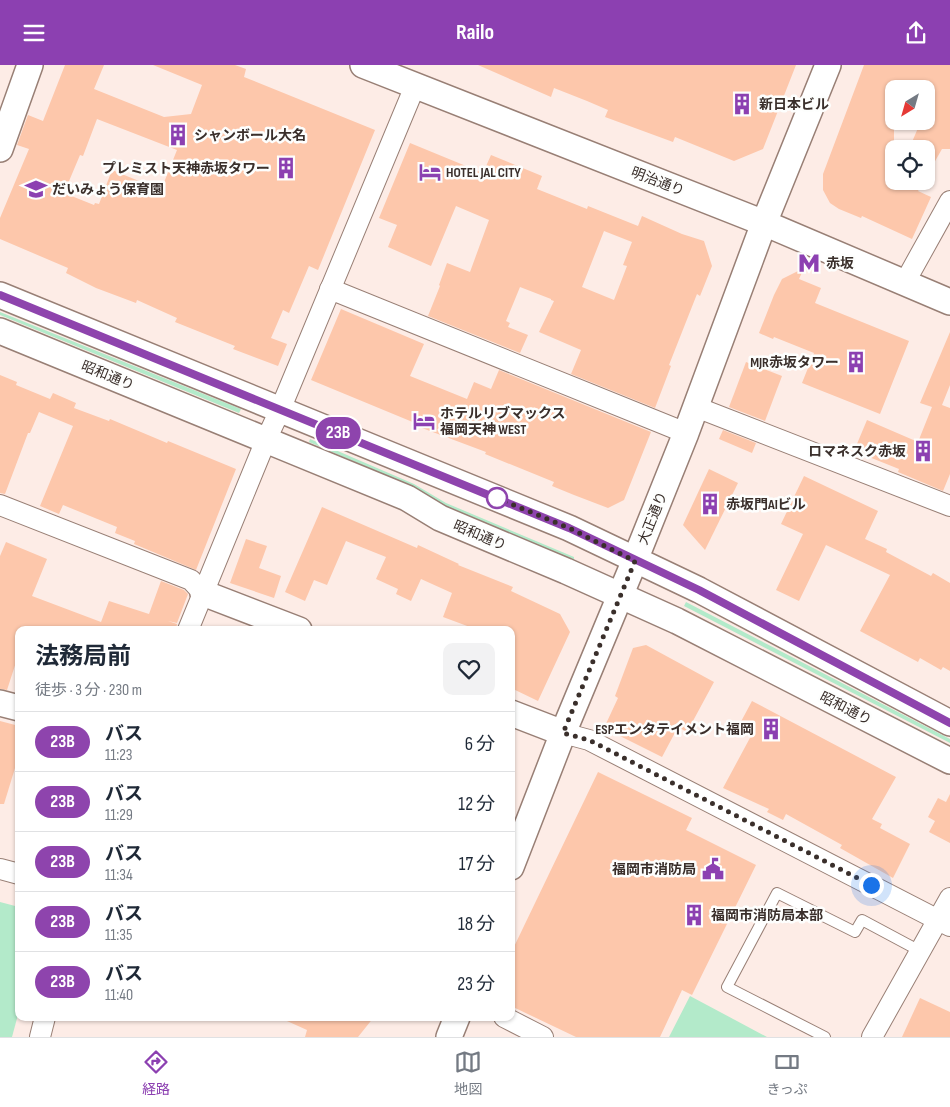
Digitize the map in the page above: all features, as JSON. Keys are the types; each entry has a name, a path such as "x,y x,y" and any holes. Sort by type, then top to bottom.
{"street":[{"path":"0,149 30,65"},
{"name":"明治通り","path":"364,65 764,223 950,302"},
{"name":"大正通り","path":"515,853 686,433 764,223 828,65"},
{"path":"190,626 415,86"},
{"path":"906,282 950,201"},
{"path":"330,289 686,433"},
{"path":"0,295 569,528 699,590 950,723"},
{"name":"昭和通り","path":"0,331 407,498 440,518 566,571 677,621 950,761"},
{"path":"696,407 950,506"},
{"path":"0,505 191,580 203,593 289,626"},
{"path":"0,703 15,707"},
{"path":"515,715 563,733 589,740 944,923"},
{"path":"0,869 15,873"},
{"path":"872,1037 920,951 944,923 950,898"},
{"path":"40,1037 44,1021"},
{"path":"449,1037 455,1021"},
{"path":"512,1021 543,1037"}],"lane":[{"path":"825,1037 727,987 777,893 855,932 862,920 920,951"}],"green space":[{"path":"0,312 241,409 239,413 0,315"},
{"path":"310,439 414,484 446,503 574,557 574,560 446,506 413,487 309,442"},
{"path":"686,602 950,739 950,743 684,606"},
{"path":"0,902 15,906 16,1021 12,1037 0,1037"},
{"path":"690,996 767,1037 669,1037"}],"building":[{"path":"65,65 104,65 94,89 164,117 191,114 202,85 153,65 235,65 246,69 244,77 375,130 318,270 309,266 289,313 283,310 271,338 287,344 278,366 233,349 235,346 175,322 177,318 137,300 136,303 96,288 66,273 68,268 0,239 0,218 29,149 17,145 25,123 28,115 43,121","holes":["97,119 177,150 161,190 112,170 99,204 95,203 94,205 64,193 80,155 83,156"]},
{"path":"478,65 796,65 763,149 734,161 675,137 673,142 605,117 608,110 554,88 551,97"},
{"path":"864,65 950,65 950,149 942,149 935,161 935,140 913,140 917,130 935,130 935,80 885,80 885,130 894,130 894,140 885,140 885,190 919,190 931,197 912,239 862,216 861,218 839,209 830,203 823,190 823,174"},
{"path":"410,143 483,173 491,155 542,176 537,189 587,209 588,206 638,226 642,216 682,234 704,241 712,266 700,296 697,294 669,365 671,366 655,408 571,374 581,350 539,332 554,301 551,299 520,287 506,321 510,323 508,327 528,335 520,353 428,316 447,263 470,272 489,220 456,206 431,266 388,247 397,225 379,218","holes":["604,231 632,242 623,265 627,266 614,300 582,287"]},
{"name":"MJR赤坂タワー","path":"804,268 799,279 821,288 815,303 909,341 880,414 802,383 814,353 759,333 782,279"},
{"path":"341,309 424,344 410,376 467,399 474,382 491,389 499,370 651,432 624,500 608,508 574,495 552,486 554,482 485,454 486,452 414,425 415,423 311,380"},
{"path":"950,332 950,385 942,405 950,408 950,474 943,491 898,472 899,469 854,451 867,420 918,442 932,407 920,403"},
{"path":"746,362 782,376 765,421 729,407"},
{"path":"0,375 17,382 16,385 50,399 53,393 76,403 74,408 109,421 110,419 236,469 196,570 134,544 135,541 115,533 117,527 63,505 59,514 40,506 73,426 39,412 30,433 28,433 5,494 0,493"},
{"path":"723,430 756,443 752,453 719,439"},
{"name":"赤坂門AIビル","path":"709,469 738,483 705,550 683,525"},
{"path":"804,476 878,511 865,539 887,549 886,552 931,576 933,573 950,583 950,671 943,667 941,670 920,658 918,662 860,631 890,575 826,545 799,601 776,590 803,534 781,524"},
{"path":"322,507 417,548 418,545 458,565 513,587 511,591 560,614 570,632 538,701 515,690 515,626 467,626 443,617 452,593 421,579 411,601 396,594 398,589 376,579 386,557 346,541 327,585 314,580 305,601 285,592"},
{"path":"246,539 267,546 259,568 281,576 274,598 230,583"},
{"path":"6,542 47,559 32,596 101,622 109,601 149,614 161,581 184,590 188,594 177,623 168,621 177,624 177,626 15,626 15,665 7,690 0,689 0,556"},
{"path":"646,645 714,682 687,732 678,727 662,757 604,728 618,698 615,696 633,648"},
{"path":"752,701 896,777 872,819 882,824 880,828 910,844 893,878 840,848 842,845 786,814 783,820 767,812 769,809 723,788 751,736 737,729"},
{"path":"0,721 15,725 15,768 4,804 0,804"},
{"path":"598,772 692,818 686,830 756,865 692,995 682,990 660,1037 576,1037 515,1008 515,945"},
{"path":"950,794 950,843 929,832 935,821 928,817 938,798 946,802"},
{"path":"920,998 950,1012 950,1037 902,1037"},
{"path":"287,1021 371,1021 358,1037 305,1037 307,1030"}],"bus line":[{"name":"23B","path":"0,295 569,528 699,590 950,723"}],"place":[{"name":"新日本ビル","path":"742,104"},
{"name":"シャンボール大名","path":"178,135"},
{"name":"プレミスト天神赤坂タワー","path":"286,168"},
{"name":"HOTEL JAL CITY","path":"430,172"},
{"name":"だいみょう保育園","path":"36,189"},
{"name":"赤坂","path":"809,263"},
{"name":"MJR赤坂タワー","path":"856,362"},
{"name":"ホテルリブマックス 福岡天神 WEST","path":"424,421"},
{"name":"ロマネスク赤坂","path":"923,451"},
{"name":"赤坂門AIビル","path":"710,504"},
{"name":"ESPエンタテイメント福岡","path":"771,729"},
{"name":"福岡市消防局","path":"713,869"},
{"name":"福岡市消防局本部","path":"694,915"}],"route":[{"path":"497,498 569,528 635,561 619,595 563,733 589,740 871,885"}]}
